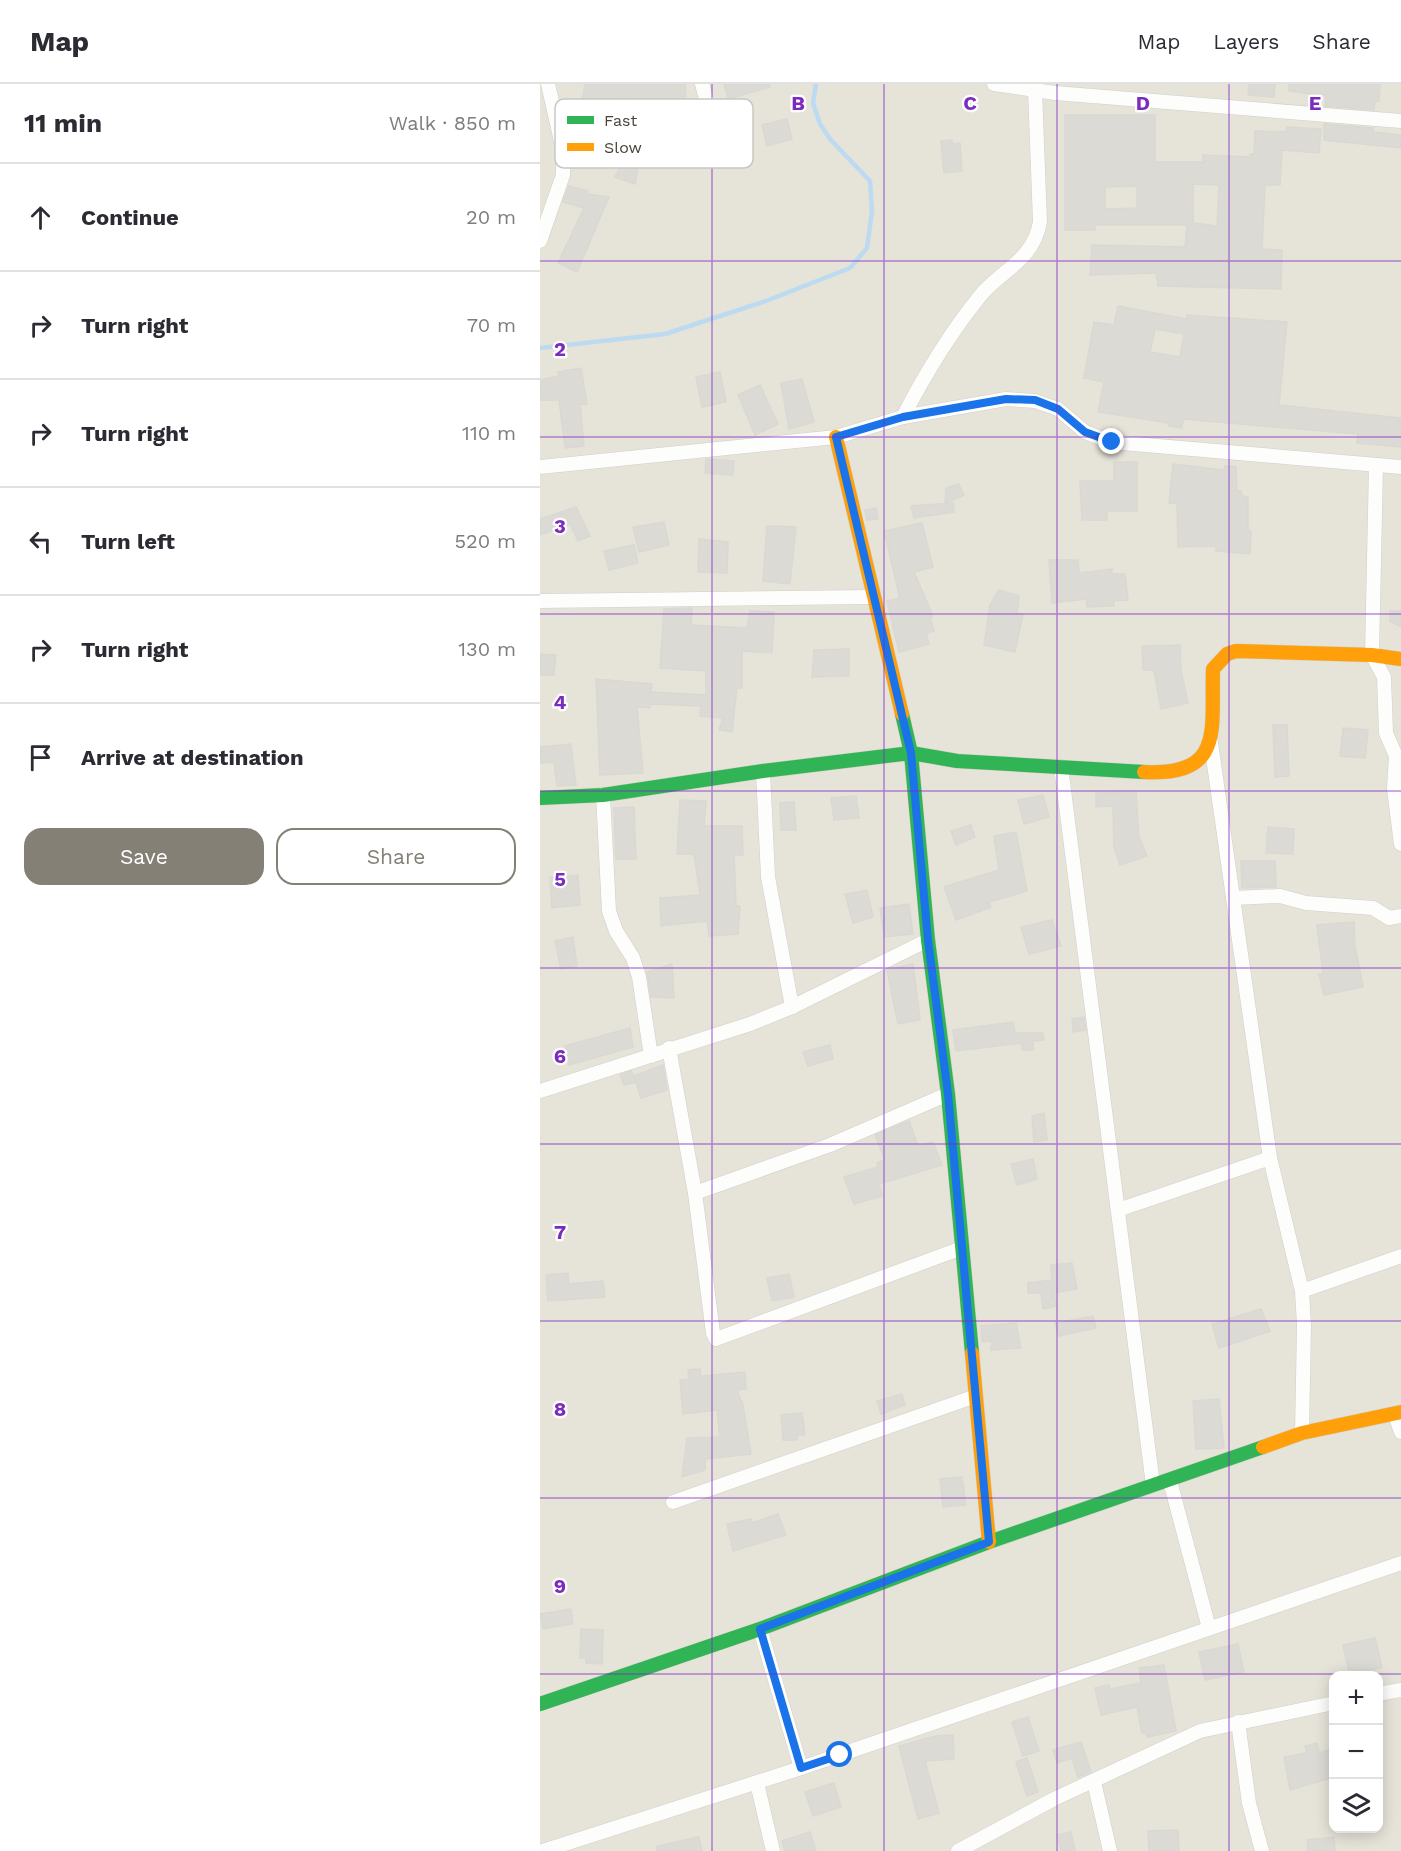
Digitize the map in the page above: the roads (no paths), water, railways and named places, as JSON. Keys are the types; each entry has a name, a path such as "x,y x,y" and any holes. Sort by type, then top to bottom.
{"street":[{"path":"548,84 555,115"},
{"path":"702,84 706,99"},
{"path":"994,84 1035,90 1055,88 1401,121"},
{"path":"903,417 927,369 936,360 980,296 1017,265 1038,235 1040,222 1035,90"},
{"path":"540,241 563,175 563,168"},
{"path":"540,467 836,437 903,417 1006,399 1035,400 1058,409 1085,432 1112,442 1401,467"},
{"path":"836,437 872,597 911,753 928,940 948,1094 989,1542"},
{"path":"1376,465 1372,655 1384,677 1386,734 1396,756 1394,789 1401,844"},
{"path":"540,601 872,597"},
{"path":"1302,1433 1304,1325 1302,1291 1270,1158 1211,743 1213,669 1227,654 1236,651 1372,655 1401,659"},
{"path":"540,798 603,795 763,771 911,753 957,761 1169,773 1190,768 1206,754 1211,743"},
{"path":"1061,767 1153,1485"},
{"path":"763,771 768,877 792,1007"},
{"path":"603,795 609,911 616,931 633,958 639,977 651,1056"},
{"path":"1233,898 1280,896 1306,903 1373,908 1389,918 1401,915"},
{"path":"540,1091 750,1024 792,1007 928,940"},
{"path":"669,1048 695,1193 713,1333 716,1338 962,1248"},
{"path":"695,1193 830,1145 948,1094"},
{"path":"1118,1210 1270,1158"},
{"path":"1302,1291 1401,1256"},
{"path":"673,1502 976,1396"},
{"path":"540,1704 760,1629 989,1542 1302,1433 1398,1414 1401,1432"},
{"path":"1170,1480 1209,1628"},
{"path":"543,1851 801,1768 1401,1563"},
{"path":"760,1629 801,1768"},
{"path":"1383,1693 1401,1690"},
{"path":"958,1851 1019,1817 1094,1782 1124,1765 1200,1731 1329,1704"},
{"path":"1238,1722 1249,1803 1262,1851"},
{"path":"1094,1782 1110,1851"},
{"path":"756,1783 773,1851"}],"waterway":[{"path":"540,348 665,334 766,301 850,268 867,248 872,211 870,181 830,139 820,124 813,103 816,84"}]}
